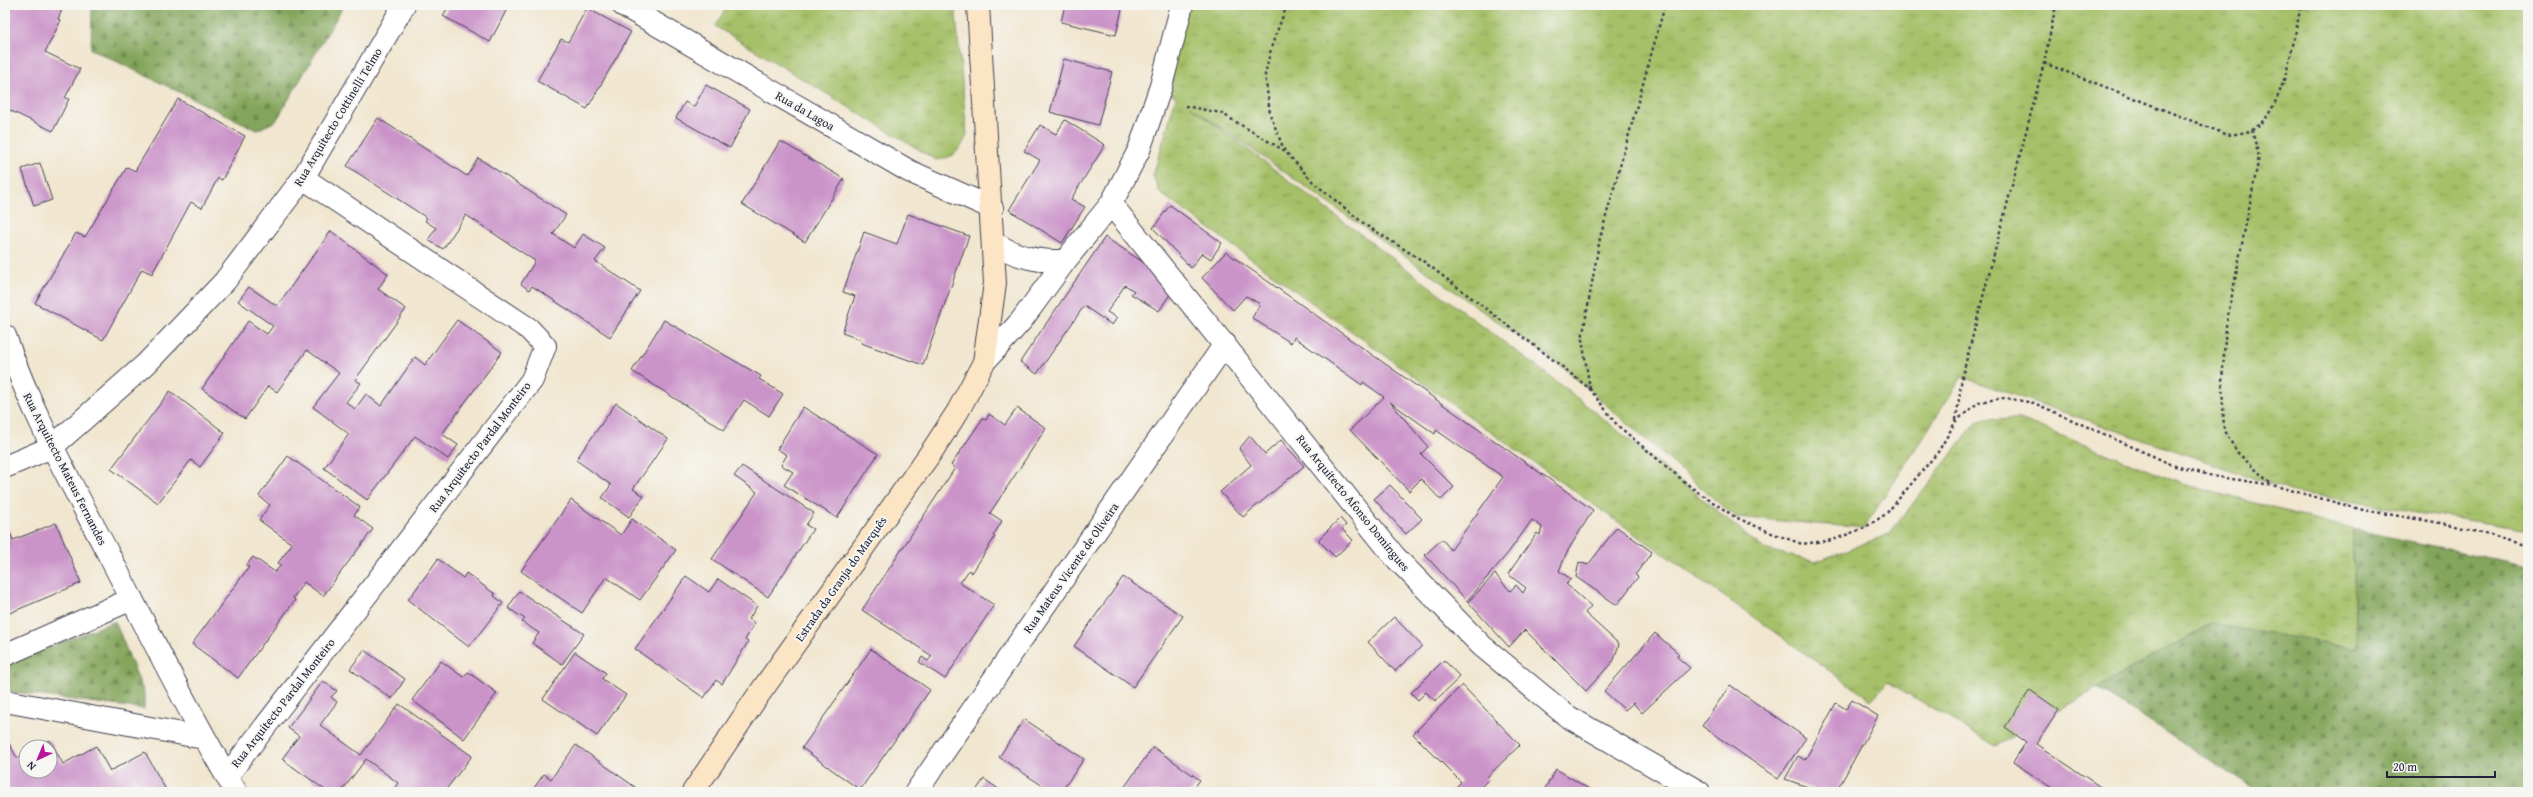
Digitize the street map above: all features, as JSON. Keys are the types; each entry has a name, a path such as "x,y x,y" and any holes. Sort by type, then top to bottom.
{"main road":[{"name":"Estrada da Granja do Marquês","path":"693,792 757,698 936,444 965,399 984,362 995,283 992,208 978,5"}],"street":[{"name":"Rua Arquitecto Cottinelli Telmo","path":"5,467 52,447 146,364 225,281 302,178 404,5"},
{"name":"Rua da Lagoa","path":"623,5 909,171 992,208"},
{"name":"Estrada da Granja do Marquês","path":"984,362 1021,321 1065,261 1111,204 1138,150 1156,101 1182,5"},
{"name":"Rua Arquitecto Pardal Monteiro","path":"232,784 532,380 545,346 529,330 302,178"},
{"name":"Rua Arquitecto Afonso Domingues","path":"1111,204 1395,557 1482,646 1567,716 1700,792"},
{"path":"994,243 1010,253 1028,259 1065,261"},
{"name":"Rua Arquitecto Mateus Fernandes","path":"5,336 16,369 52,447 204,738 232,784"},
{"name":"Rua Mateus Vicente de Oliveira","path":"916,792 1225,344"},
{"path":"5,655 132,599"},
{"path":"5,702 204,738"}],"path":[{"path":"1284,150 1270,114 1265,74 1272,45 1287,5"},
{"path":"1590,389 1582,339 1600,238 1665,5"},
{"path":"1956,421 1962,377 2044,63 2056,5"},
{"path":"2044,63 2228,135 2252,130 2271,111 2284,80 2301,5"},
{"path":"1156,101 1221,113 1284,150 1314,183 1367,226 1423,261 1492,312 1590,389 1617,425 1692,488 1736,517 1802,544 1839,538 1864,528 1886,514 1938,452 1956,421 1979,402 2004,398 2034,403 2175,466 2213,476 2272,484 2363,510 2452,525 2528,546"},
{"path":"2252,130 2259,157 2226,326 2222,381 2224,431 2238,453 2272,484"}],"green space":[{"path":"92,5 344,5 276,121 257,130 91,49"},
{"path":"728,5 955,5 967,135 959,150 948,157 936,160 715,26"},
{"path":"1181,5 2528,5 2528,530 2294,492 1962,377 1864,528 1735,517 1560,365 1190,106 1565,388 1764,549 1815,562 1889,534 1978,420 2020,419 2183,484 2352,529 2357,648 2210,624 1996,746 1888,682 1871,700 1513,448 1160,193 1153,176 1176,97 1161,86"},
{"path":"2352,529 2528,566 2528,792 2258,792 2097,688 2210,624 2357,648"},
{"path":"115,621 144,693 144,709 5,691 5,665"}],"building":[{"path":"5,5 64,5 58,19 61,20 45,52 80,69 65,98 69,99 53,131 5,108 5,43 9,34 5,32"},
{"path":"449,5 509,5 490,42 443,16"},
{"path":"1065,5 1123,5 1116,35 1061,22"},
{"path":"587,8 631,32 587,109 537,81 561,39 568,42"},
{"path":"1064,59 1112,72 1098,125 1050,112"},
{"path":"706,85 750,109 730,148 676,118 685,102 694,107"},
{"path":"178,99 245,136 222,180 218,178 202,208 191,202 152,274 142,269 103,340 35,303 76,233 85,237 127,167 135,171"},
{"path":"378,118 467,176 478,158 566,215 553,234 574,248 583,234 605,248 595,261 640,291 610,337 532,286 529,290 521,284 535,261 466,215 443,249 428,240 436,228 425,221 427,218 347,166"},
{"path":"1065,120 1105,145 1071,199 1085,207 1062,243 1009,210 1040,160 1024,151 1040,125 1056,134"},
{"path":"780,141 844,179 805,242 742,204"},
{"path":"40,163 52,200 34,206 22,169"},
{"path":"1170,205 1222,243 1211,259 1202,253 1191,268 1153,228"},
{"path":"908,214 969,236 923,365 861,343 862,340 842,333 855,296 843,292 864,232 897,244"},
{"path":"331,231 388,274 378,289 406,309 355,380 361,383 346,402 355,409 366,394 381,406 415,357 425,365 457,320 502,352 442,434 458,445 448,459 415,436 367,500 324,468 349,434 313,407 339,373 307,350 277,392 268,386 245,419 202,389 248,321 267,334 273,326 238,301 249,287 277,306"},
{"path":"1105,237 1149,266 1172,291 1159,311 1131,294 1134,291 1125,285 1107,312 1117,318 1112,325 1084,306 1037,374 1020,362"},
{"path":"1226,252 1593,510 1567,552 1559,571 1571,579 1566,584 1591,606 1585,613 1619,644 1614,660 1586,691 1525,630 1509,647 1468,602 1495,574 1510,591 1516,585 1523,593 1526,588 1508,574 1537,533 1540,535 1542,527 1532,520 1508,553 1467,601 1425,555 1442,539 1451,550 1503,477 1436,430 1435,434 1390,402 1428,447 1421,454 1454,487 1441,500 1421,479 1409,491 1350,430 1384,397 1363,382 1362,385 1294,337 1291,343 1252,318 1260,304 1246,296 1233,310 1202,278"},
{"path":"664,320 761,376 759,379 783,394 769,416 744,400 724,430 632,371"},
{"path":"170,391 225,433 200,467 191,460 158,503 111,469"},
{"path":"616,403 668,439 633,489 644,496 629,517 602,498 611,485 576,460"},
{"path":"803,407 878,454 837,518 784,485 793,472 781,465 787,455 777,449"},
{"path":"1017,408 1046,428 990,513 1002,521 993,536 995,537 972,573 969,570 960,583 994,605 945,679 919,662 922,657 928,661 932,656 862,610 955,468 951,465 983,418 986,420 989,414 1005,425"},
{"path":"1250,436 1265,454 1281,440 1304,466 1243,517 1220,492 1251,465 1239,449"},
{"path":"288,456 360,507 354,515 373,529 323,596 304,582 293,598 295,600 238,678 192,644 249,567 246,566 253,557 275,572 281,565 278,563 292,544 259,520 270,505 259,496"},
{"path":"742,466 814,513 806,525 813,529 768,597 712,559 757,492 734,476"},
{"path":"1390,485 1422,519 1406,534 1374,499"},
{"path":"571,500 621,535 632,519 676,550 640,600 606,577 582,613 521,571"},
{"path":"1340,518 1346,525 1342,529 1353,540 1335,557 1318,540"},
{"path":"56,523 81,583 5,615 5,527 7,526 13,540"},
{"path":"1617,527 1652,552 1635,575 1638,577 1617,605 1576,577 1579,562 1588,565"},
{"path":"438,559 463,578 466,573 495,594 494,596 503,603 469,647 408,600"},
{"path":"686,576 709,592 718,579 757,606 749,619 755,623 745,640 748,642 722,684 716,680 704,698 635,649"},
{"path":"1123,577 1183,616 1133,687 1074,646"},
{"path":"519,591 584,634 562,664 532,643 539,633 522,622 525,619 508,608"},
{"path":"1394,617 1422,646 1395,671 1368,642"},
{"path":"1655,633 1679,654 1676,656 1690,668 1642,713 1633,703 1625,710 1604,691"},
{"path":"871,649 930,690 860,790 802,748"},
{"path":"364,650 405,679 392,699 350,669"},
{"path":"575,652 606,673 602,679 626,695 597,736 543,699"},
{"path":"1444,660 1460,677 1435,701 1426,692 1418,700 1411,693"},
{"path":"441,661 463,677 468,672 497,693 464,739 412,700"},
{"path":"323,681 337,691 331,697 337,702 320,725 361,755 399,704 472,756 444,792 392,792 398,783 366,759 341,792 328,792 282,759 299,736 288,728"},
{"path":"1462,685 1520,745 1486,778 1488,780 1476,792 1455,792 1453,790 1461,782 1413,734"},
{"path":"1730,685 1806,738 1778,779 1702,726"},
{"path":"2030,690 2059,710 2036,744 2105,790 2104,792 2058,792 2013,762 2026,742 2005,727"},
{"path":"1852,700 1878,716 1836,792 1822,792 1785,779 1798,756 1805,760 1836,703 1846,709"},
{"path":"1024,719 1084,759 1061,792 1052,792 999,757"},
{"path":"5,736 18,757 18,779 58,779 58,755 63,764 96,746 110,771 145,752 167,792 5,792"},
{"path":"576,745 635,787 631,792 531,792 544,774 551,779"},
{"path":"1153,747 1200,780 1191,792 1121,792"},
{"path":"1556,769 1594,792 1543,792"},
{"path":"984,779 1003,792 975,792"}]}
